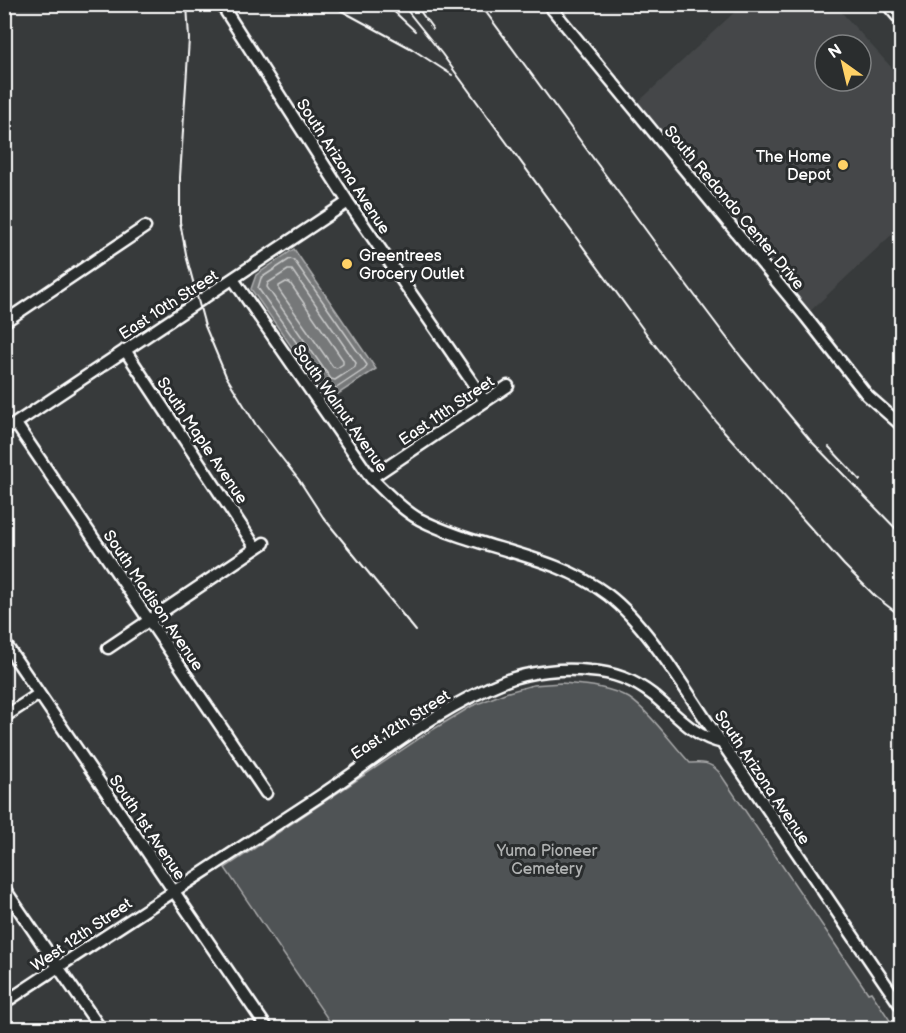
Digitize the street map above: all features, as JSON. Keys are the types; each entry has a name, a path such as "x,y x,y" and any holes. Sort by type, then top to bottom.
{"highway":[{"path":"890,4 902,18"}],"street":[{"name":"South Arizona Avenue","path":"221,4 348,202 485,401"},
{"name":"South Redondo Center Drive","path":"548,4 805,316 867,395 902,426"},
{"name":"East 10th Street","path":"4,431 348,202"},
{"path":"4,322 146,227"},
{"name":"South Walnut Avenue","path":"233,279 371,478 396,502 417,518 465,537 530,557 582,579"},
{"name":"South Maple Avenue","path":"125,350 260,545 149,619"},
{"name":"East 11th Street","path":"371,478 508,386"},
{"name":"South Madison Avenue","path":"16,424 266,793"},
{"name":"South Arizona Avenue","path":"582,579 609,595 645,632 902,1008"},
{"path":"108,648 149,619"},
{"name":"South 1st Avenue","path":"4,642 267,1029"},
{"name":"East 12th Street","path":"173,890 366,765 420,726 467,699 507,680 549,671 590,671 612,674 631,681 651,693 700,736 710,741 723,743"},
{"path":"4,717 39,694"},
{"path":"4,888 100,1029"},
{"name":"West 12th Street","path":"4,1004 173,890"}],"shaded area":[{"path":"742,5 835,5 860,33 813,33 813,93 873,93 873,47 901,78 901,226 805,316 633,107"}],"green space":[{"name":"Yuma Pioneer Cemetery","path":"561,683 587,685 629,698 653,720 690,763 706,763 719,772 868,993 871,992 895,1028 334,1028 225,868 429,732 472,706 533,685"}],"water":[{"path":"294,249 376,369 329,400 251,289 256,275"}],"railway":[{"path":"187,4 189,39 180,177 180,222 187,259 205,326 226,376 256,425 299,480 323,517 416,631"},
{"path":"329,4 412,49 452,75"},
{"path":"386,4 415,31"},
{"path":"402,4 442,54 651,340 723,430 844,565 876,597 902,617"},
{"path":"415,4 433,29"},
{"path":"480,4 742,358 810,440 902,535"},
{"path":"829,447 860,480"}],"place":[{"name":"The Home Depot","path":"843,165"},
{"name":"Greentrees Grocery Outlet","path":"347,264"}]}
